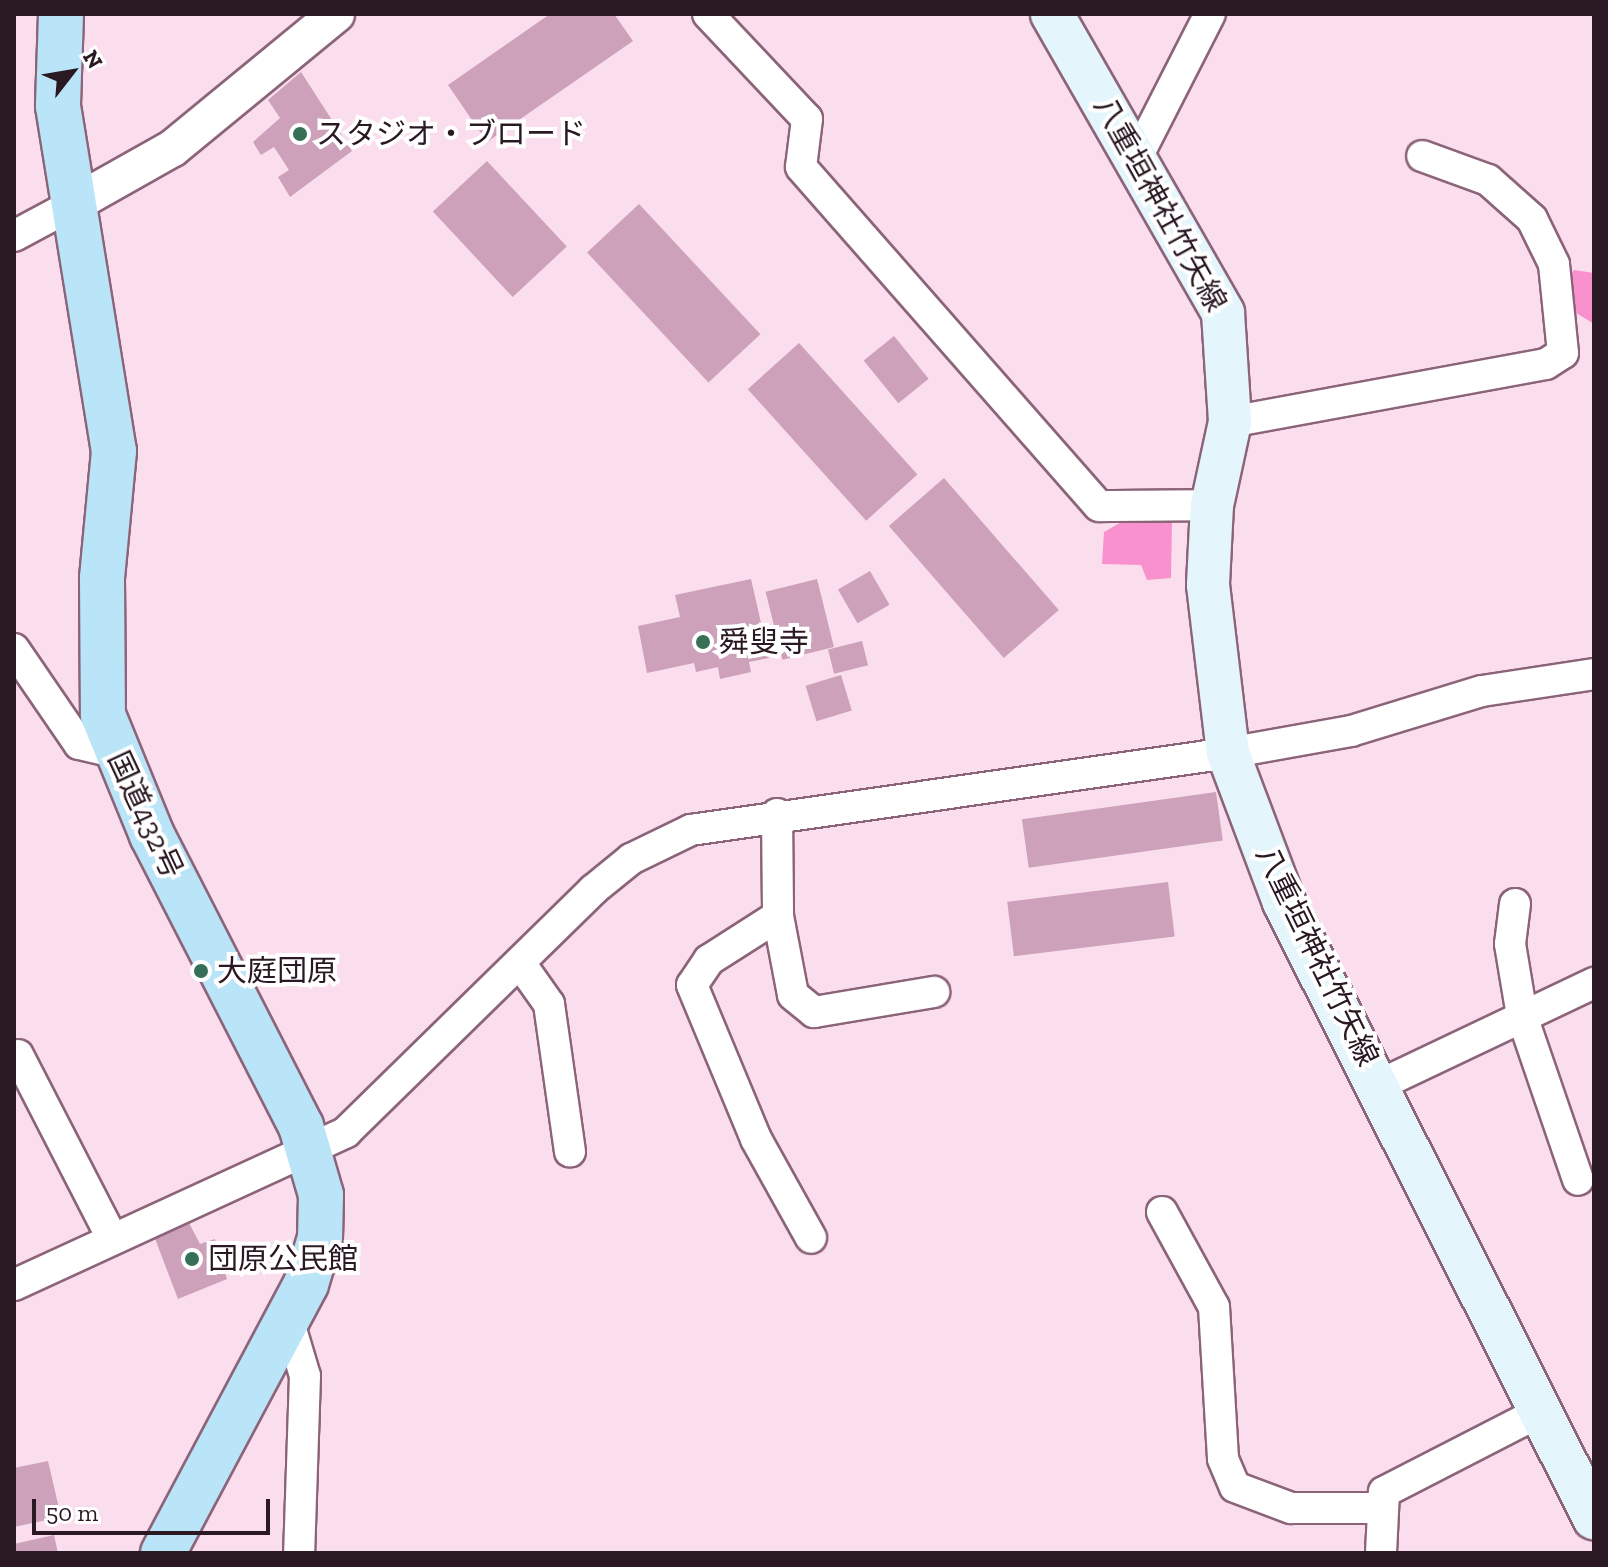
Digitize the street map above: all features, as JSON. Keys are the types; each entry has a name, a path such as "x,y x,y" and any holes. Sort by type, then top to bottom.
{"highway":[{"name":"国道432号","path":"61,14 58,106 70,206 110,411 112,507 98,673 114,752 310,1153 321,1195 320,1238 288,1319 163,1553"}],"main road":[{"name":"八重垣神社竹矢線","path":"1052,14 1137,157 1223,313 1231,349 1230,422 1212,505 1208,585 1228,753 1284,902 1379,1085 1536,1414 1583,1476 1594,1518"}],"street":[{"path":"14,236 173,148 336,14"},
{"path":"708,14 807,119 801,167 1099,506 1212,505"},
{"path":"1137,157 1210,14"},
{"path":"1230,422 1546,364 1580,338 1554,264 1532,219 1488,180 1422,156"},
{"path":"14,649 79,744 114,752"},
{"path":"14,1285 111,1236 310,1153 346,1132 631,859 691,830 777,814 1228,753 1351,731 1482,691 1594,674"},
{"path":"777,814 778,916 793,995 814,1012 934,992"},
{"path":"1515,904 1510,944 1522,1016 1578,1180"},
{"path":"778,916 709,960 692,985 756,1139 811,1238"},
{"path":"520,963 549,1004 570,1152"},
{"path":"1379,1085 1594,983"},
{"path":"18,1055 111,1236"},
{"path":"1162,1212 1214,1307 1223,1459 1235,1487 1291,1508 1381,1508"},
{"path":"288,1319 305,1376 299,1553"},
{"path":"1381,1553 1381,1508 1392,1485 1536,1414"}],"shaded area":[{"path":"1574,270 1594,273 1594,324 1573,311 1566,278"},
{"path":"1125,520 1172,520 1171,578 1147,580 1141,565 1102,564 1104,532"}],"building":[{"path":"550,14 614,14 633,41 487,142 448,85"},
{"name":"スタジオ・ブロード","path":"301,72 352,151 290,197 278,177 289,170 274,147 261,155 253,142 280,118 268,100"},
{"path":"487,161 567,247 513,297 433,211"},
{"path":"639,204 760,334 708,383 587,252"},
{"path":"894,336 929,379 898,403 864,361"},
{"path":"799,343 917,475 866,521 748,389"},
{"path":"944,478 1059,610 1004,658 889,526"},
{"path":"870,571 890,605 857,623 838,590"},
{"name":"舜叟寺","path":"751,579 769,658 749,662 751,672 720,679 718,667 696,672 694,663 647,673 638,626 680,617 675,595"},
{"path":"817,579 834,647 783,660 766,592"},
{"path":"862,641 868,665 834,674 828,649"},
{"path":"841,675 852,710 816,721 806,686"},
{"path":"1216,792 1223,841 1029,868 1022,819"},
{"path":"1168,882 1175,937 1014,956 1007,902"},
{"name":"団原公民館","path":"187,1219 200,1244 215,1239 227,1279 178,1299 154,1236"},
{"path":"48,1461 61,1517 14,1527 14,1468"},
{"path":"54,1535 58,1553 14,1553 14,1544"}],"place":[{"name":"スタジオ・ブロード","path":"300,134"},
{"name":"舜叟寺","path":"703,642"},
{"name":"大庭団原","path":"201,971"},
{"name":"団原公民館","path":"192,1259"}]}
